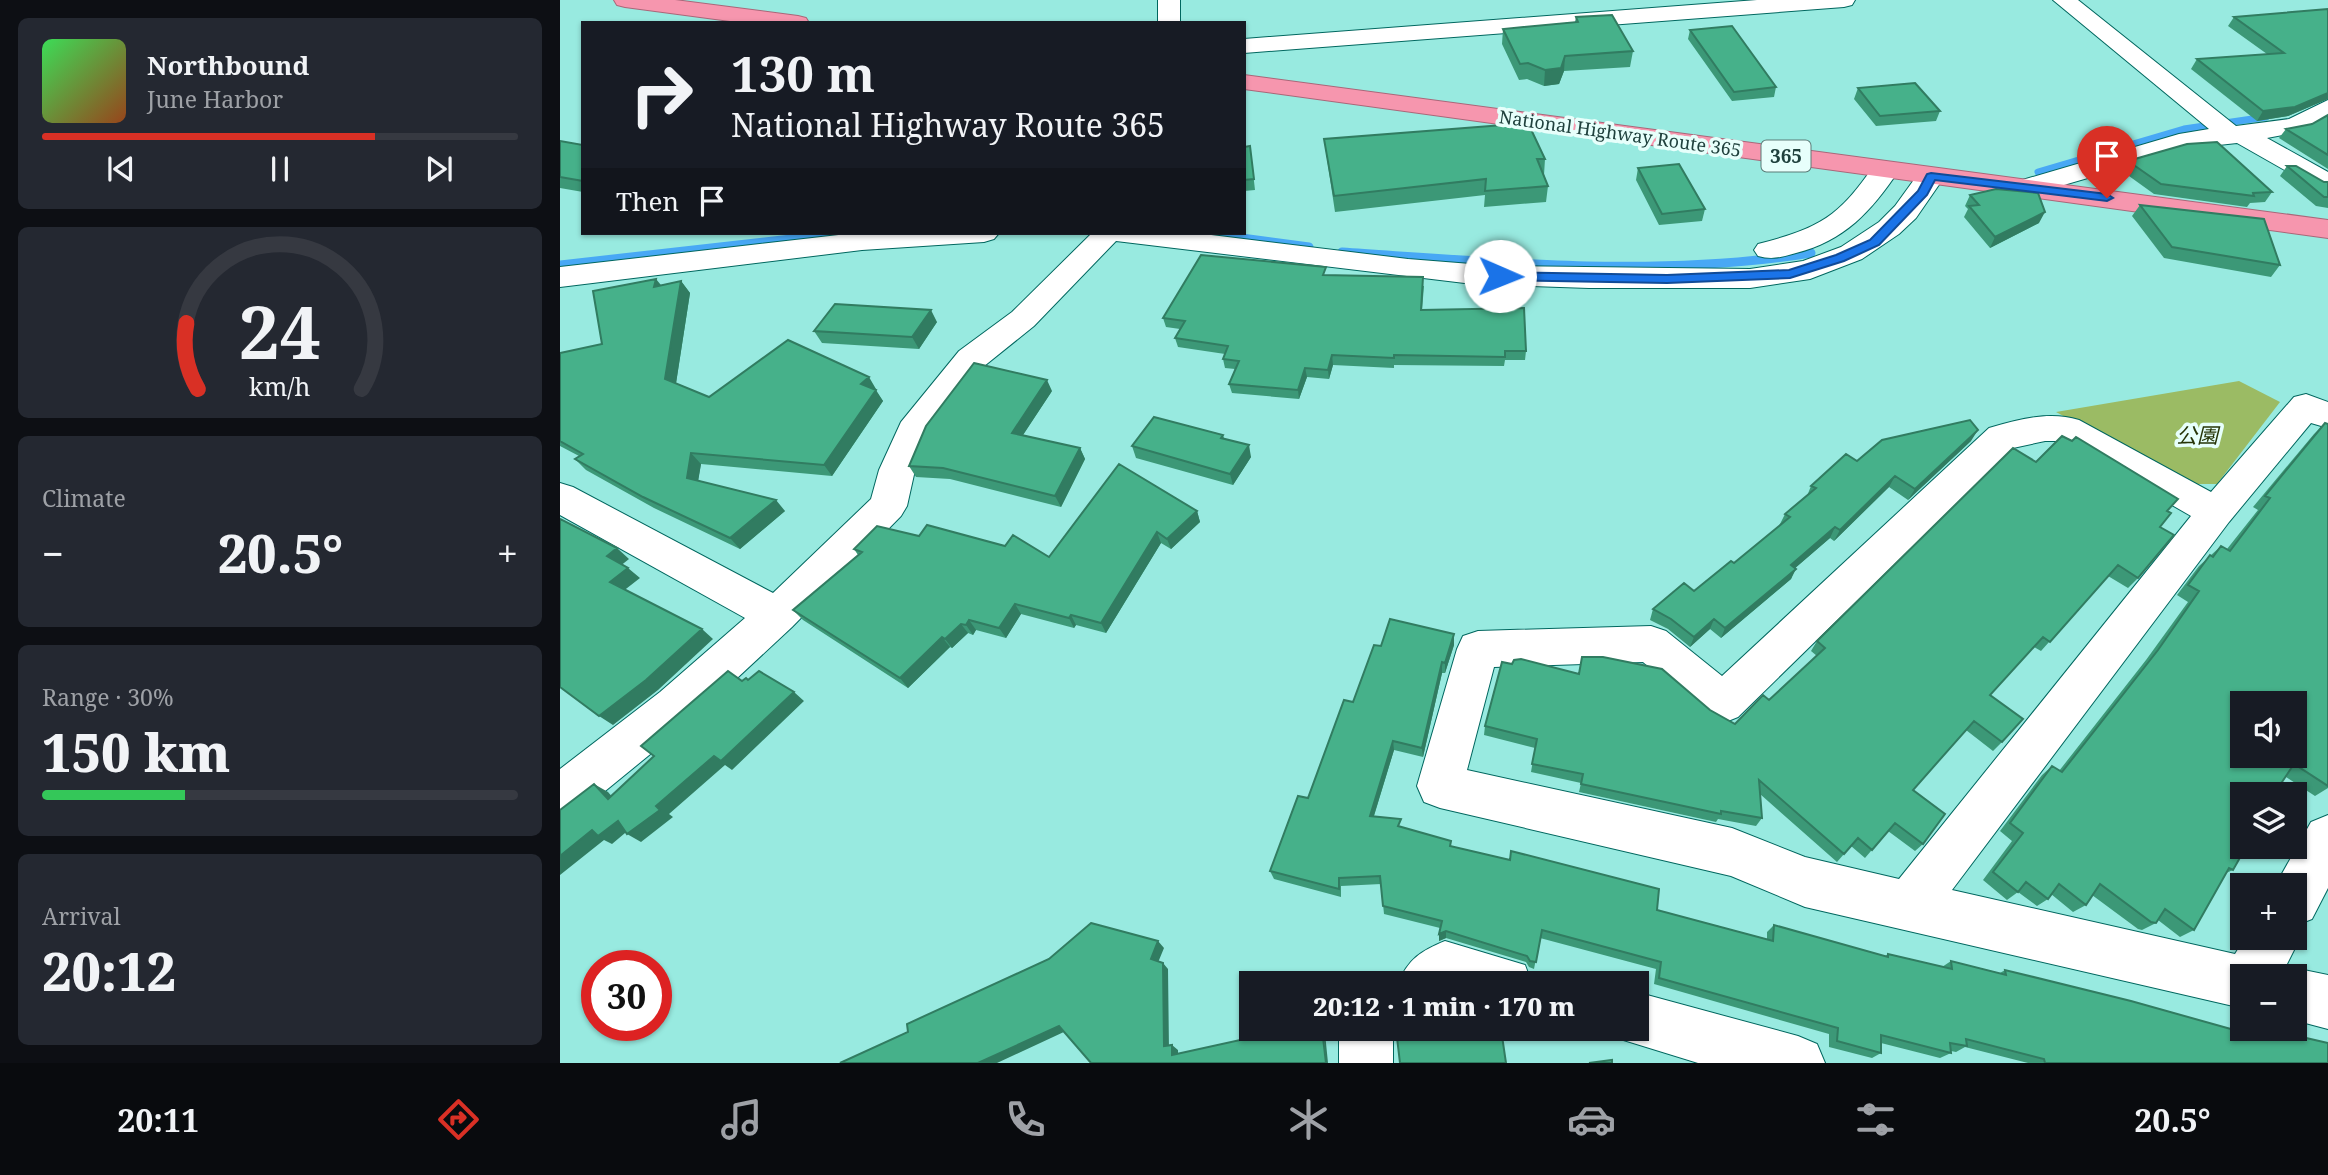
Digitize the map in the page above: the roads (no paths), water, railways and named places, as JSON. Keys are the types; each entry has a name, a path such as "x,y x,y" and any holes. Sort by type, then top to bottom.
{"highway":[{"path":"625,0 783,21"},
{"name":"National Highway Route 365","path":"1246,82 2328,229"}],"street":[{"path":"1168,21 1169,0"},
{"path":"1246,46 1844,0"},
{"path":"2064,0 2235,135 2328,183"},
{"path":"2029,187 2188,141 2295,126 2328,108"},
{"path":"1160,235 1450,260 1533,254 1728,257 1792,247 1831,232 1872,192 1885,170"},
{"path":"1246,224 1450,260 1500,276 1667,279 1790,274 1840,258 1874,242 1923,193 1931,176"},
{"path":"560,254 717,235"},
{"path":"560,277 862,241 954,235"},
{"path":"560,798 676,706 777,615 888,506 897,470 914,431 971,359 1023,319 1106,235"},
{"path":"1909,906 2216,512 2306,406 2328,416"},
{"path":"2216,512 2067,429 2045,428 2002,436 1723,703 1651,645 1478,649 1440,786 1732,852 1805,882 2230,979"},
{"path":"560,497 777,615"},
{"path":"2307,877 2328,839"},
{"path":"1440,971 1445,967 1459,971"},
{"path":"2307,997 2328,1002"},
{"path":"1649,1023 1798,1063"},
{"path":"1366,1041 1366,1063"}],"waterway":[{"path":"2038,172 2184,129 2266,117"},
{"path":"560,265 826,235"},
{"path":"1219,235 1309,247"},
{"path":"1342,252 1577,266 1695,265 1811,253"}],"park label":[{"name":"公園","path":"2197,435"}]}
